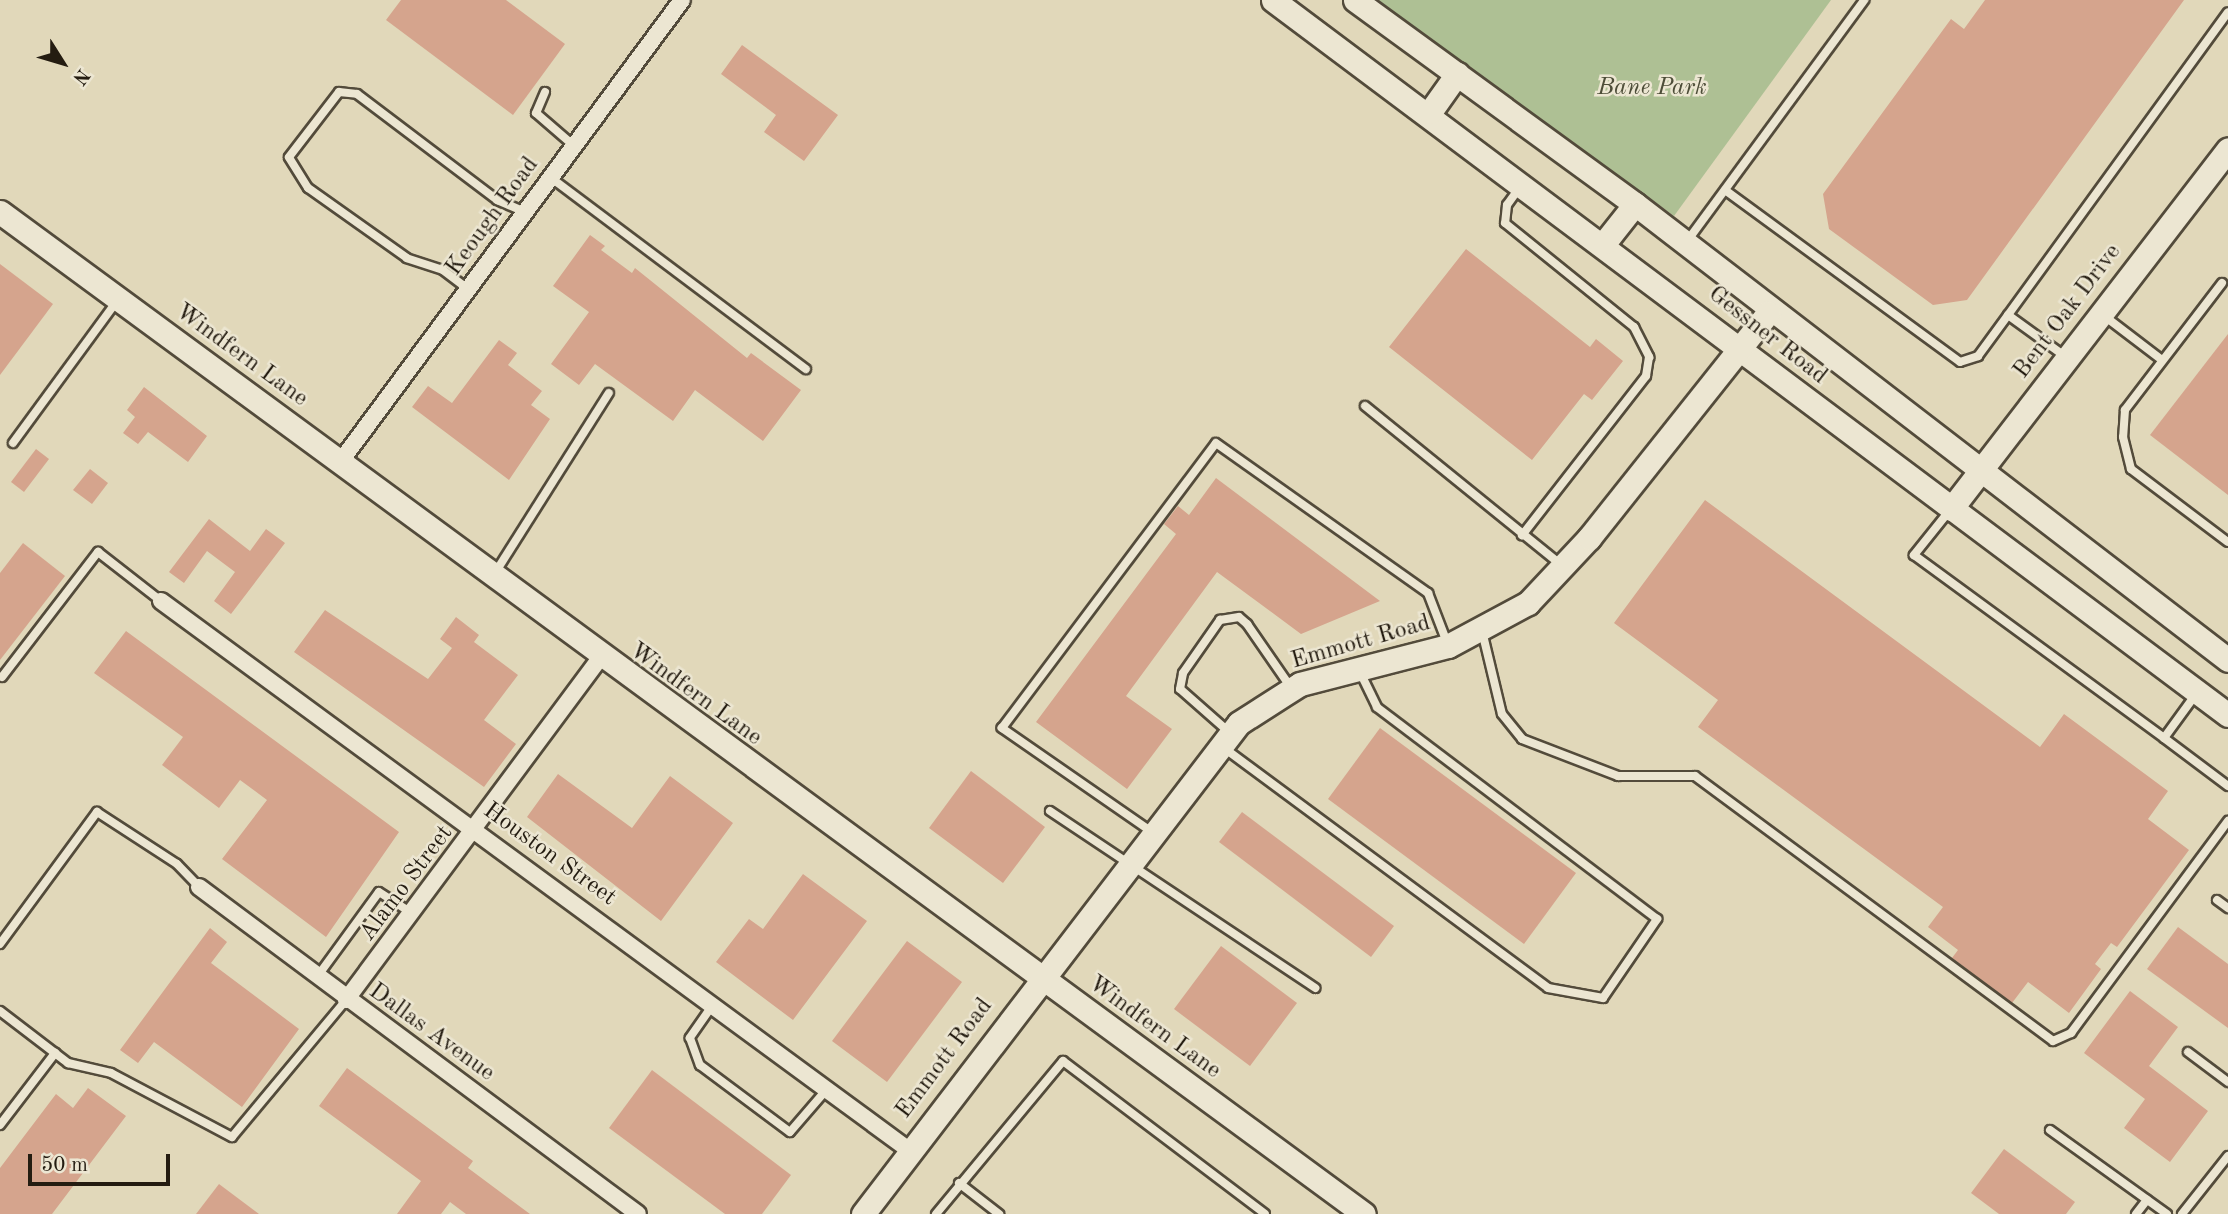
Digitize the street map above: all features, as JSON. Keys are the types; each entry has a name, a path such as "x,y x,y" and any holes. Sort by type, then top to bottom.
{"street":[{"name":"Gessner Road","path":"1273,0 1430,111 1605,243 1739,349 2228,715"},
{"name":"Gessner Road","path":"1355,0 1634,204 1768,313 2228,660"},
{"name":"Keough Road","path":"341,461 679,1"},
{"path":"1430,111 1457,74"},
{"name":"Bent Oak Drive","path":"1951,509 2228,149"},
{"path":"1605,243 1634,204"},
{"name":"Windfern Lane","path":"0,212 495,573 600,658 1364,1214"},
{"name":"Emmott Road","path":"863,1214 1224,738 1292,688 1357,667 1448,646 1482,631 1528,603 1563,567 1768,313"},
{"name":"Houston Street","path":"161,601 477,830 909,1150"},
{"name":"Alamo Street","path":"346,1000 477,830 600,658"},
{"name":"Dallas Avenue","path":"198,887 346,1000 638,1214"}],"lane":[{"path":"1684,244 1864,0"},
{"path":"1725,190 1960,362 1978,356 2228,12"},
{"path":"468,289 443,270 407,258 308,187 289,157 339,92 357,94 497,200 525,212"},
{"path":"545,92 536,113 573,145"},
{"path":"550,177 806,369"},
{"path":"1522,535 1646,376 1649,357 1634,327 1505,223 1507,205 1524,182"},
{"path":"2222,283 2125,410 2131,469 2228,542"},
{"path":"13,443 118,298"},
{"path":"2100,313 2162,360"},
{"path":"2008,315 2066,357"},
{"path":"495,573 610,393"},
{"path":"1365,406 1563,567"},
{"path":"1152,832 1002,728 1216,443 1428,593 1448,646"},
{"path":"1951,509 1914,555 2228,786"},
{"path":"2,677 98,552 161,601"},
{"path":"1292,688 1247,624 1239,617 1220,620 1183,673 1180,689 1224,738 1548,988 1603,998 1657,919 1377,707 1357,667"},
{"path":"1482,631 1502,714 1522,740 1618,776 1695,776 2053,1041 2071,1033 2228,821"},
{"path":"2164,738 2197,692"},
{"path":"1050,811 1315,988"},
{"path":"0,944 97,812 177,864 198,887"},
{"path":"317,977 379,892 412,914"},
{"path":"2217,900 2228,908"},
{"path":"0,1011 55,1053 158,1095 232,1137 346,1000"},
{"path":"713,1005 690,1038 700,1065 790,1132 827,1089"},
{"path":"2188,1052 2228,1082"},
{"path":"0,1125 55,1053"},
{"path":"936,1214 959,1183 1063,1061 1265,1214"},
{"path":"2050,1130 2167,1214"},
{"path":"2182,1214 2228,1156"},
{"path":"959,1183 999,1214"},
{"path":"2136,1214 2147,1200"}],"green space":[{"name":"Bane Park","path":"1378,0 1831,0 1674,216"}],"building":[{"path":"401,0 506,0 565,44 513,115 386,20"},
{"path":"1985,0 2184,0 1967,300 1933,305 1829,229 1823,194 1951,19 1964,29"},
{"path":"742,45 838,115 804,161 764,132 776,115 721,74"},
{"path":"590,235 605,246 601,250 632,273 635,268 747,358 751,353 801,390 763,441 695,390 673,421 595,364 579,385 551,364 589,312 553,286"},
{"path":"1466,249 1590,347 1596,339 1623,361 1592,400 1584,394 1532,460 1389,347"},
{"path":"0,264 53,304 0,375"},
{"path":"2228,334 2228,495 2150,435"},
{"path":"499,340 517,353 508,365 542,391 531,405 550,419 509,480 412,407 428,386 452,403"},
{"path":"144,387 207,436 188,462 148,432 138,444 123,433 135,417 127,410"},
{"path":"36,449 49,459 24,492 11,482"},
{"path":"90,469 108,483 92,504 73,490"},
{"path":"1216,478 1380,601 1301,634 1217,572 1126,696 1172,729 1127,789 1036,722 1176,534 1164,524 1178,506 1189,515"},
{"path":"1705,500 2040,747 2064,714 2168,791 2148,819 2189,850 2117,947 2111,943 2095,964 2101,969 2069,1013 2028,982 2012,1003 1952,958 1958,950 1928,927 1943,907 1698,727 1718,700 1614,623"},
{"path":"209,519 250,551 266,529 285,543 231,614 214,601 235,572 207,551 184,583 169,572"},
{"path":"23,543 65,576 0,660 0,573"},
{"path":"325,610 428,679 452,648 440,639 456,617 479,635 474,642 518,675 484,720 516,744 484,787 294,652"},
{"path":"126,631 399,832 326,937 222,859 267,800 240,780 219,808 162,765 183,737 94,673"},
{"path":"1380,728 1576,873 1524,944 1328,799"},
{"path":"971,771 1045,827 1003,883 929,828"},
{"path":"558,774 632,828 670,776 733,823 661,921 527,817"},
{"path":"1242,812 1394,926 1371,957 1219,842"},
{"path":"803,874 867,921 793,1020 716,962 749,919 763,929"},
{"path":"2178,927 2228,964 2228,1028 2147,969"},
{"path":"210,928 227,942 211,963 299,1029 242,1107 154,1042 138,1063 120,1050"},
{"path":"907,941 962,982 887,1082 832,1041"},
{"path":"1221,946 1297,1003 1250,1066 1174,1009"},
{"path":"2130,991 2178,1027 2149,1066 2208,1111 2170,1162 2124,1128 2145,1099 2084,1053"},
{"path":"347,1068 473,1161 468,1168 530,1214 466,1214 450,1202 441,1214 397,1214 421,1181 319,1106"},
{"path":"652,1070 791,1175 762,1214 725,1214 609,1128"},
{"path":"88,1088 126,1116 52,1214 0,1214 0,1168 56,1094 73,1108"},
{"path":"2004,1149 2075,1202 2066,1214 1999,1214 1971,1193"},
{"path":"219,1184 259,1214 196,1214"}]}
